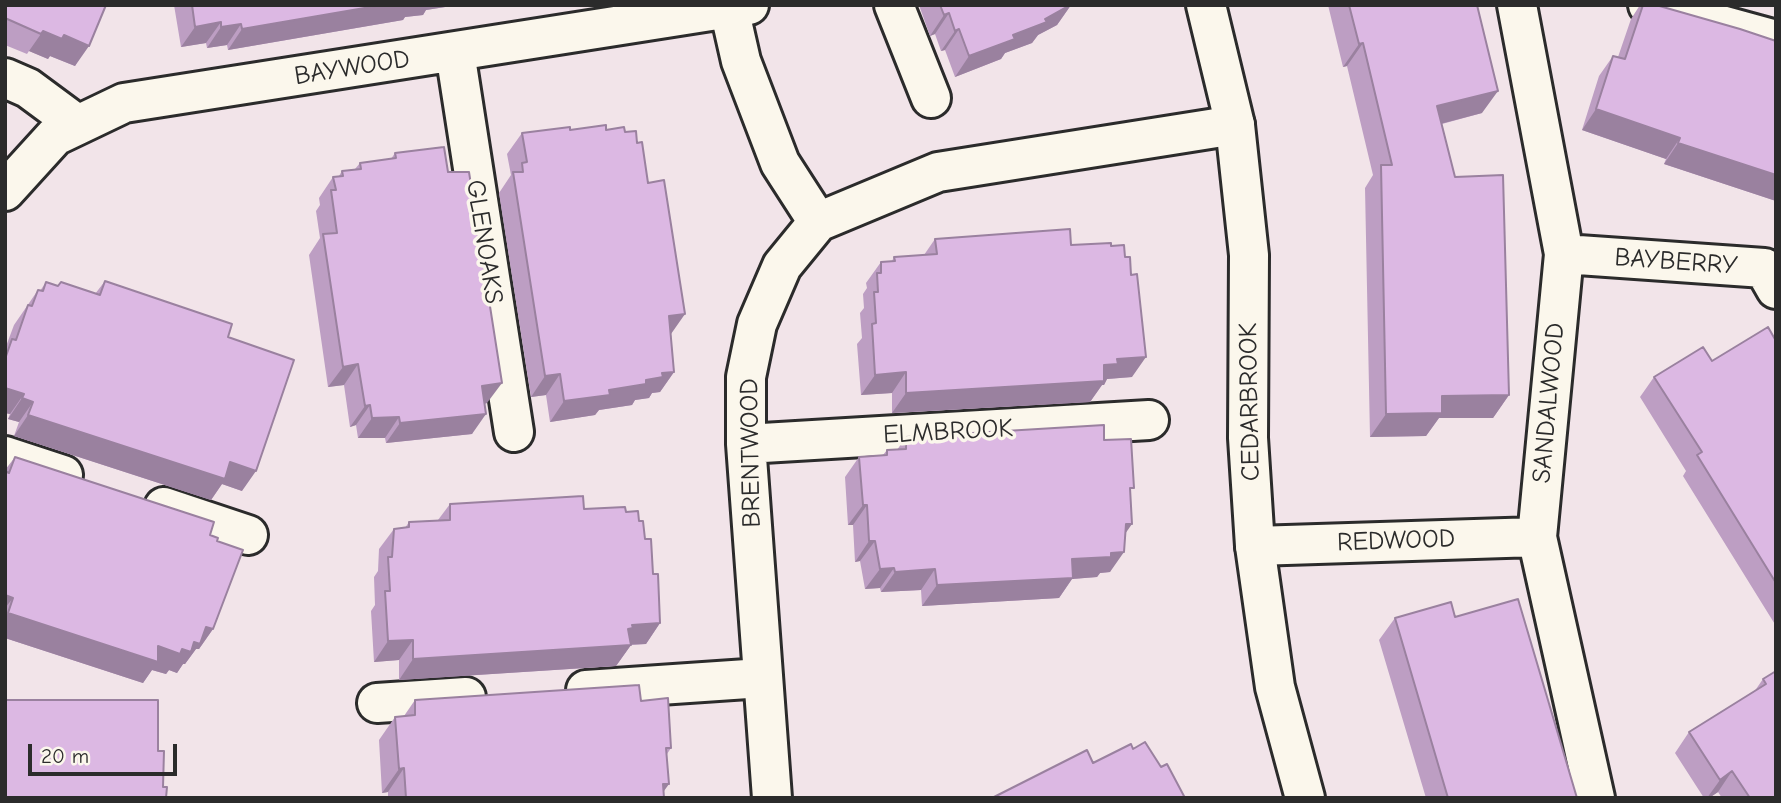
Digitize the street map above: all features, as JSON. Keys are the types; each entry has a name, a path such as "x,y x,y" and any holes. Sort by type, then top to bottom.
{"street":[{"path":"894,5 931,98"},
{"name":"CEDARBROOK","path":"1206,5 1235,125 1249,255 1248,438 1255,546 1275,687 1305,798"},
{"name":"SANDALWOOD","path":"1517,5 1564,254 1536,537 1595,798"},
{"path":"1648,5 1776,40"},
{"name":"BAYWOOD","path":"5,191 55,136 124,103 739,7 741,61 780,163 818,222"},
{"name":"GLENOAKS","path":"455,52 514,432"},
{"path":"5,78 27,88 78,125"},
{"name":"BRENTWOOD","path":"772,798 746,444 746,377 757,324 782,266 818,222 938,172 1235,125"},
{"name":"BAYBERRY","path":"1564,254 1764,268 1776,289"},
{"name":"ELMBROOK","path":"746,444 1149,420"},
{"path":"5,456 95,485"},
{"path":"133,498 248,535"},
{"name":"REDWOOD","path":"1255,546 1536,537"},
{"path":"556,692 762,678"},
{"path":"377,703 501,695"}],"building":[{"path":"5,5 106,5 89,46 64,35 62,39 43,31 41,34 5,18"},
{"path":"192,5 382,5 242,29 241,24 221,27 221,22 195,27"},
{"path":"940,5 1070,5 1045,19 1047,22 1013,35 1015,39 969,56 959,29 955,31 949,13 944,15"},
{"path":"1349,5 1477,5 1498,91 1437,106 1455,177 1503,175 1509,395 1442,396 1442,413 1386,414 1381,165 1392,165 1363,43 1359,44"},
{"path":"1643,5 1656,5 1776,41 1776,175 1678,143 1680,138 1596,109 1613,56 1625,59"},
{"path":"606,125 606,130 624,127 625,132 636,131 637,143 642,142 648,183 664,180 685,314 669,316 674,372 662,373 663,377 646,380 646,384 609,390 610,395 564,401 560,374 545,376 513,172 523,172 522,163 527,162 522,133"},
{"path":"444,147 448,172 469,172 502,383 482,386 486,414 400,423 399,417 372,418 370,405 365,406 358,364 343,367 323,234 337,233 331,190 336,190 333,177 343,176 342,171 361,169 360,163 396,158 395,153"},
{"path":"1070,229 1071,245 1124,245 1125,257 1130,257 1131,275 1137,274 1146,357 1117,359 1118,364 1104,365 1104,381 906,393 906,372 875,375 872,324 876,323 874,292 878,292 877,273 881,273 881,262 895,261 894,257 937,254 935,239"},
{"path":"105,281 232,324 228,337 294,360 256,471 230,462 225,479 28,415 33,402 22,398 24,394 5,388 5,359 12,339 16,340 28,305 32,306 38,290 43,291 46,282 58,286 61,282 100,295"},
{"path":"1768,327 1776,341 1776,583 1697,455 1702,452 1654,377 1703,347 1712,361"},
{"path":"1104,425 1104,440 1131,439 1134,488 1130,488 1132,524 1126,524 1124,552 1111,553 1111,557 1072,559 1073,578 937,585 935,569 895,572 894,568 880,569 875,541 869,541 867,505 863,505 859,457 887,455 887,450 906,449 906,437"},
{"path":"15,457 214,522 210,535 218,538 217,541 243,550 213,629 206,627 200,644 194,642 191,652 182,649 180,654 158,646 158,662 8,613 13,598 5,595 5,471 9,473"},
{"path":"583,496 584,509 625,507 626,512 638,511 639,521 643,521 645,539 651,539 653,574 658,574 660,623 632,625 633,628 628,629 631,645 413,659 413,640 388,641 385,591 390,591 388,557 392,557 394,529 409,527 409,522 450,520 450,504"},
{"path":"1518,599 1577,798 1448,798 1395,618 1451,602 1455,617"},
{"path":"1776,671 1776,798 1750,798 1732,771 1720,780 1689,732 1766,684 1763,679"},
{"path":"639,685 641,701 668,698 671,748 666,748 669,784 663,784 664,798 406,798 404,768 399,769 395,717 415,715 415,700"},
{"path":"5,700 158,700 158,751 164,751 163,787 167,787 166,798 5,798"},
{"path":"1145,742 1161,767 1167,764 1185,798 992,798 1087,750 1093,763 1131,744 1133,749"}]}
